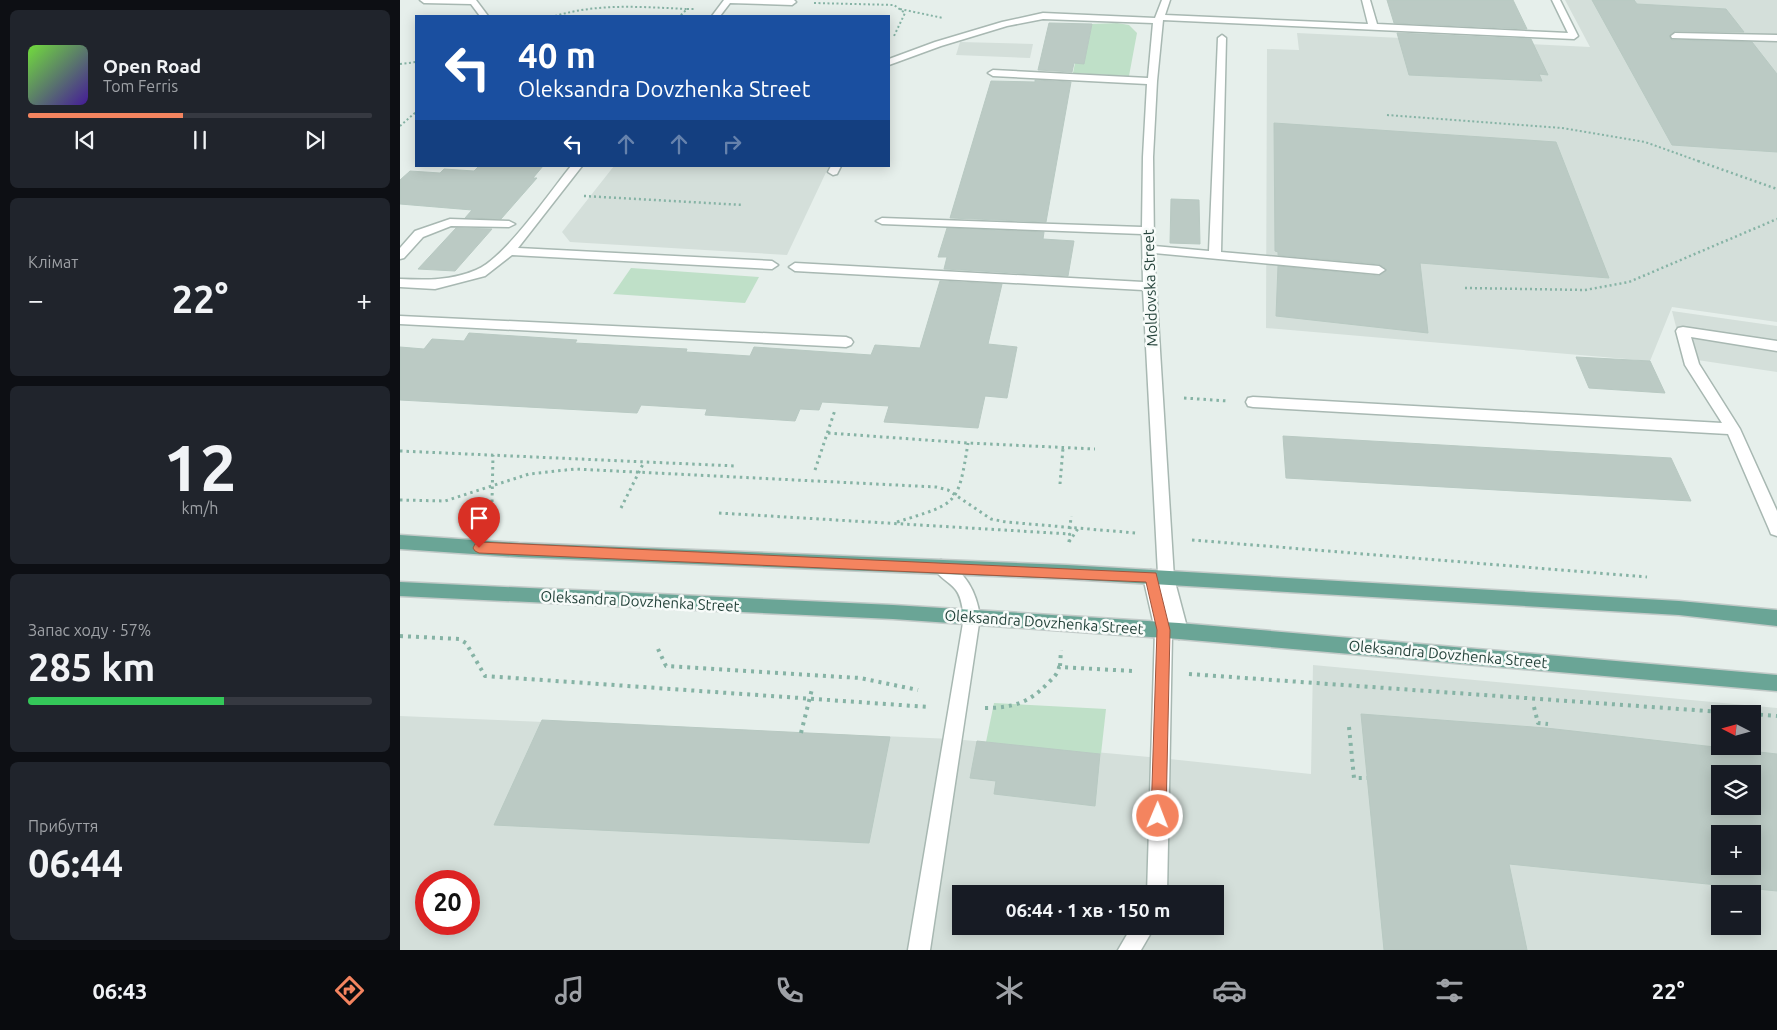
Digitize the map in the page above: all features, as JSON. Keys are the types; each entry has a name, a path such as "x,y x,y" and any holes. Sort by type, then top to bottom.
{"main road":[{"path":"400,542 519,550 1159,577 1679,608 1777,618"},
{"name":"Oleksandra Dovzhenka Street","path":"400,590 972,617 1172,630 1777,683"}],"street":[{"path":"424,0 474,2 483,15"},
{"path":"717,15 728,0 792,2"},
{"name":"Moldovska Street","path":"1157,885 1163,673 1172,630 1159,577 1148,249 1148,157 1152,81 1159,19 1166,0"},
{"path":"1366,0 1373,26"},
{"path":"890,62 938,44 1005,24 1043,16 1373,26 1574,36 1556,0"},
{"path":"1675,36 1777,38"},
{"path":"1215,255 1222,38"},
{"path":"993,73 1152,81"},
{"path":"400,283 435,285 481,273 509,250 576,167"},
{"path":"882,221 1148,231"},
{"path":"400,255 419,234 450,222 509,224"},
{"path":"1148,249 1379,270"},
{"path":"509,250 772,265"},
{"path":"795,267 1149,286"},
{"path":"400,320 846,342"},
{"path":"1777,346 1684,332 1692,365 1733,429 1777,529"},
{"path":"1253,402 1733,429"},
{"path":"920,950 972,617 970,601 962,584 941,567"},
{"path":"1129,950 1138,935"}],"path":[{"path":"792,2 894,5 905,14 893,39"},
{"path":"558,15 617,6 687,9 681,15"},
{"path":"400,64 415,62"},
{"path":"400,126 415,113"},
{"path":"1387,115 1562,128 1645,142 1777,189"},
{"path":"554,193 743,205"},
{"path":"1465,288 1585,290 1629,282 1777,219"},
{"path":"1184,398 1253,402"},
{"path":"815,470 835,410"},
{"path":"828,433 968,443 1094,449"},
{"path":"894,523 943,506 956,496 962,479 968,443"},
{"path":"1060,484 1063,448"},
{"path":"400,451 736,466"},
{"path":"492,502 493,455"},
{"path":"622,508 644,462"},
{"path":"400,500 445,501 529,474 559,470 639,472 936,487 948,490 991,519 1006,522 1127,532"},
{"path":"719,513 1070,534"},
{"path":"1071,516 1069,542 1079,527"},
{"path":"1192,540 1650,577"},
{"path":"400,636 459,640 466,643 485,676 925,708 1002,709 1026,702 1033,699 1054,677 1062,658"},
{"path":"658,649 666,666 860,678 918,690"},
{"path":"1059,667 1711,711"},
{"path":"801,733 812,689"},
{"path":"1534,707 1538,723 1546,725"},
{"path":"1761,715 1777,716"},
{"path":"1350,727 1354,778 1367,778"}],"shaded area":[{"path":"1565,0 1777,0 1777,322 1672,307 1650,361 1266,328 1267,49 1299,50 1297,33 1590,47"},
{"path":"960,42 1033,44 1030,58 956,55"},
{"path":"613,167 829,167 787,255 570,242 562,232"},
{"path":"1672,311 1777,326 1777,372 1684,358"},
{"path":"1313,665 1745,705 1711,705 1711,755 1761,755 1761,707 1777,708 1777,950 400,950 400,716 953,739 1311,774"}],"green space":[{"path":"1117,23 1129,25 1137,33 1129,76 1073,73 1075,63 1084,63 1092,24"},
{"path":"631,268 759,277 745,303 613,294"},
{"path":"994,703 1106,709 1101,754 986,742"}],"building":[{"path":"1387,0 1513,0 1527,29 1394,23"},
{"path":"1592,0 1634,0 1637,4 1726,9 1744,32 1675,31 1669,37 1672,40 1752,42 1777,74 1777,152 1672,145"},
{"path":"1049,23 1092,24 1084,64 1074,63 1072,72 1038,70"},
{"path":"1397,33 1531,39 1548,75 1539,74 1542,81 1409,75"},
{"path":"1035,80 1071,82 1046,222 950,218 991,81 1035,82"},
{"path":"1274,123 1556,142 1609,278 1420,263 1428,333 1276,316 1278,266 1379,276 1387,269 1379,264 1278,255 1278,252 1275,251"},
{"path":"478,167 542,167 533,178 537,178 501,219 465,218 472,210 400,204 400,180 410,171 440,173 444,169 474,171"},
{"path":"1171,199 1199,200 1200,244 1170,243"},
{"path":"456,228 492,229 455,271 418,269"},
{"path":"947,228 1044,232 1043,239 1074,241 1068,276 944,269 947,257 938,257"},
{"path":"940,281 1002,284 988,344 1017,347 1007,398 985,396 978,428 884,422 889,406 822,402 819,410 800,409 795,421 705,415 707,409 641,405 637,413 400,400 400,347 424,349 432,339 464,341 469,333 577,340 575,343 687,349 686,352 750,356 754,347 871,355 875,345 920,348"},
{"path":"1576,357 1650,361 1665,393 1589,388"},
{"path":"1283,436 1671,458 1691,501 1286,478"},
{"path":"1361,714 1546,728 1711,747 1711,755 1761,755 1761,752 1777,754 1777,891 1761,889 1761,885 1717,885 1509,864 1527,950 1384,950"},
{"path":"542,720 890,737 869,843 494,825"},
{"path":"977,741 1100,754 1095,806 994,794 996,781 970,778"}],"route":[{"path":"479,548 1151,577 1164,630 1158,816"}]}
